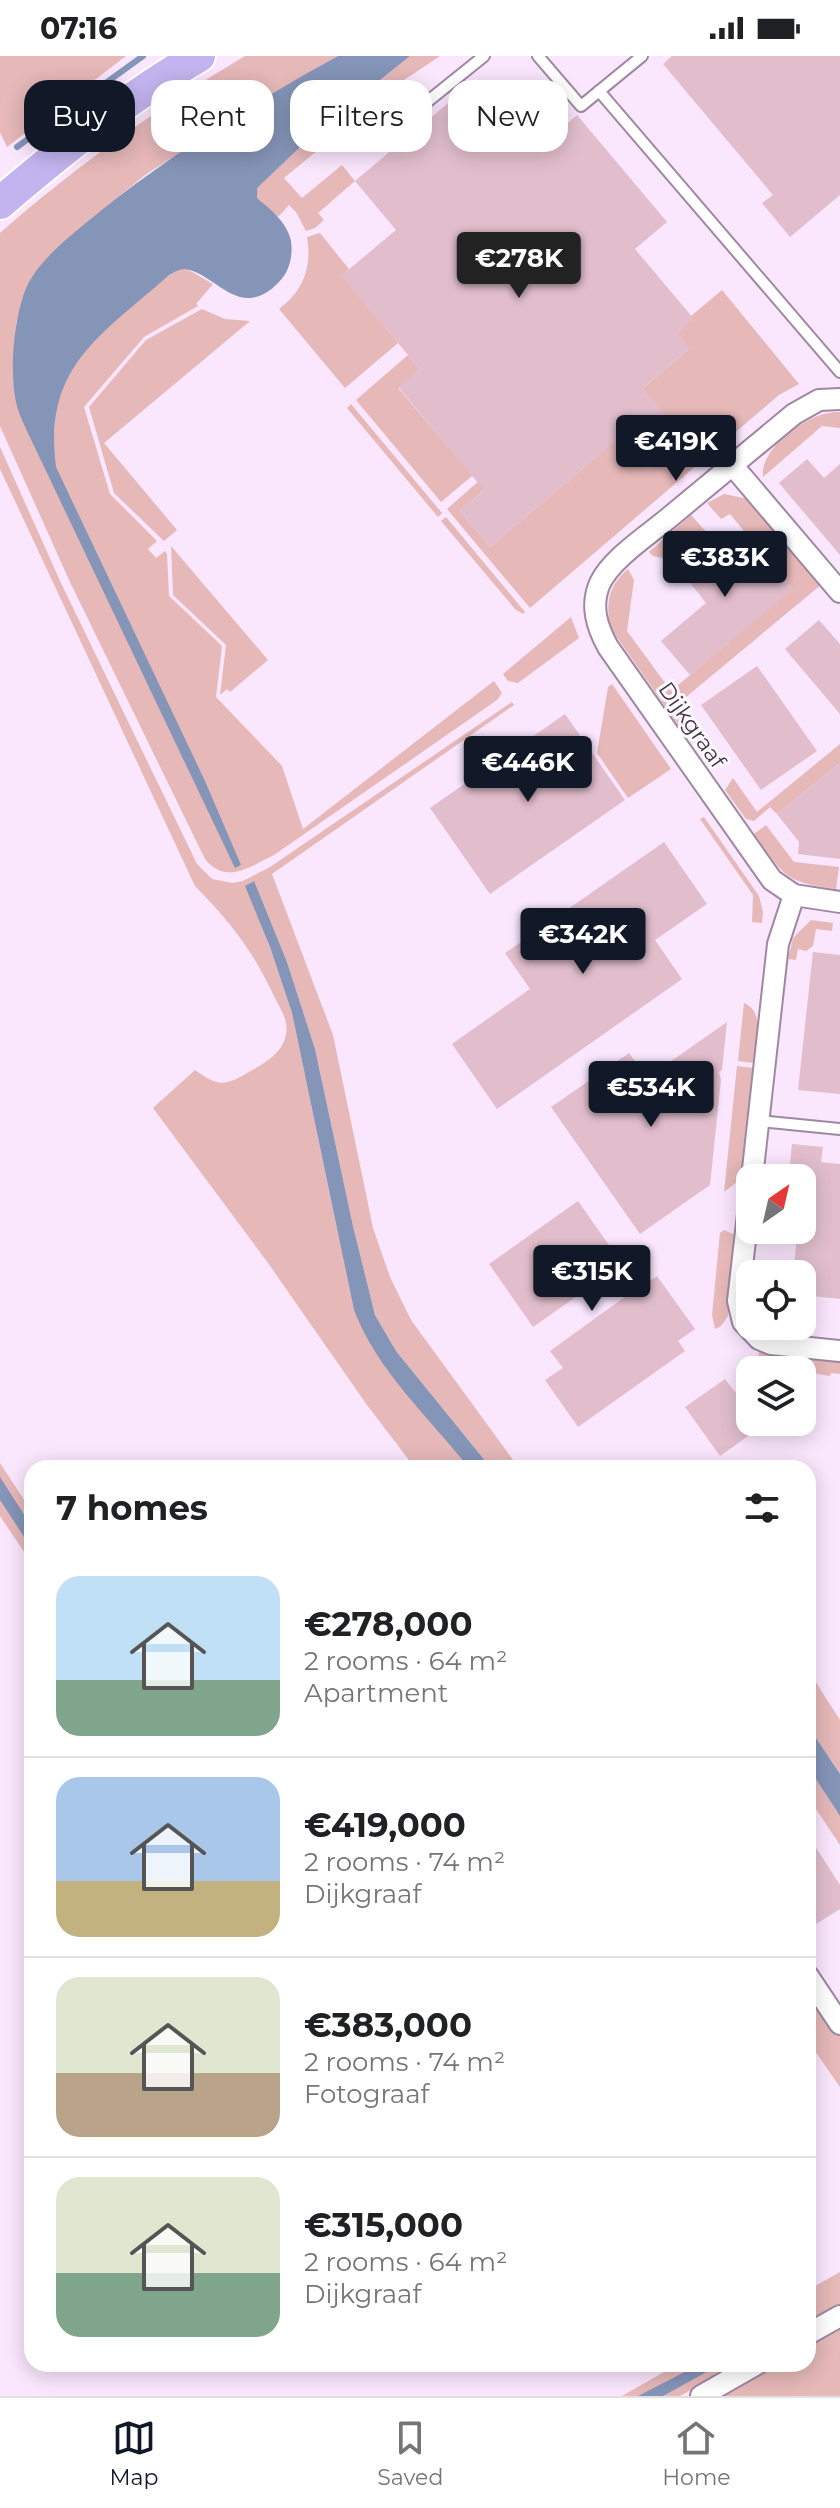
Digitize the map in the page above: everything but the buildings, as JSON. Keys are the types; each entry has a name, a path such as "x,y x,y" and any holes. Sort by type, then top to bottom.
{"main road":[{"path":"0,203 56,155 176,69 199,56"}],"street":[{"name":"Dijkgraaf","path":"794,895 772,880 608,647 596,621 597,592 607,572 807,405 819,400 840,399"},
{"path":"733,466 840,592"},
{"path":"754,1164 778,944 794,895 840,902"},
{"path":"745,1244 738,1301 743,1322 759,1339 771,1344 840,1351"},
{"path":"816,1988 840,2024"},
{"path":"816,2330 840,2316"},
{"path":"701,2396 743,2372"}],"lane":[{"path":"432,98 484,56"},
{"path":"538,56 581,106 642,56"},
{"path":"599,91 840,372"},
{"path":"759,1121 840,1129"}],"shaded area":[{"path":"0,56 126,56 95,80 24,80 24,134 7,147 0,132"},
{"path":"245,56 338,56 296,80 290,80 290,83 274,92 274,80 207,80"},
{"path":"410,56 440,56 404,80 380,80"},
{"path":"151,116 151,152 180,152 145,175 64,242 31,279 16,323 15,347 54,433 58,400 66,378 105,330 180,269 187,269 213,284 196,304 198,306 144,337 84,407 110,494 157,541 148,549 156,558 165,551 167,554 169,596 222,646 216,697 282,766 303,829 494,681 502,693 497,700 274,855 238,871 221,871 205,859 70,582 0,426 0,233 101,152 135,152 135,127"},
{"path":"294,152 316,152 284,178 302,198 342,165 355,181 318,213 324,220 306,231 289,205 278,217 257,198 256,188"},
{"path":"320,233 349,269 342,276 398,343 345,388 279,309 295,294 304,277 308,258 307,237"},
{"path":"722,290 799,384 779,395 530,608 447,509 496,466 502,474 460,511 490,547 601,453 606,419 648,469 684,439 642,389 689,349 677,333 693,319 691,316"},
{"path":"202,309 225,319 250,321 104,443 177,530 164,541 114,493 89,407 146,340"},
{"path":"408,355 420,369 398,388 468,470 491,460 441,502 356,400"},
{"path":"351,404 442,513 438,517 347,408"},
{"path":"840,412 840,428 822,426 763,477 764,465 778,442 815,417"},
{"path":"0,447 61,583 197,864 212,879 232,883 243,881 270,867 512,702 514,705 272,874 333,1035 373,1228 390,1277 411,1320 513,1460 485,1460 396,1351 375,1315 315,1049 287,962 253,881 246,886 292,1013 354,1310 463,1460 409,1460 153,1108 195,1070 222,1083 261,1065 281,1047 286,1023 248,949 195,886 0,469"},
{"path":"724,494 749,499 822,584 680,702 692,720 681,729 611,629 608,611 610,596 616,582 628,569 634,580 627,631 671,691 792,589 730,514 721,519 707,503"},
{"path":"691,515 708,534 676,561 653,556 649,552"},
{"path":"446,517 525,612 523,614 515,609 441,521"},
{"path":"171,546 268,660 230,692 227,689 220,695 226,645 173,595"},
{"path":"571,617 579,638 518,683 508,681 503,674"},
{"path":"612,684 671,769 628,798 597,753 608,687"},
{"path":"840,744 840,763 777,814 770,807 754,821 746,819 725,790 733,778 757,812"},
{"path":"704,817 759,896 762,923 752,922 753,895 700,819"},
{"path":"766,825 794,862 839,867 836,889 795,880 779,868 754,834"},
{"path":"811,920 833,923 832,931 816,929 813,946 806,951 798,949 796,960 788,959 793,938"},
{"path":"744,1003 751,1007 757,1021 754,1063 738,1061"},
{"path":"737,1066 753,1068 743,1164 736,1164 736,1183 724,1192"},
{"path":"724,1230 735,1235 728,1316 715,1329 712,1315 720,1233"},
{"path":"759,1352 795,1356 758,1356"},
{"path":"816,1358 840,1361 840,1374 831,1373 830,1376 816,1374"},
{"path":"0,1463 24,1500 24,1552 0,1516"},
{"path":"816,1682 840,1720 840,1774 816,1738"},
{"path":"816,1779 840,1816 840,1845 816,1809"},
{"path":"816,1996 840,2033 840,2087 816,2052"},
{"path":"840,2272 840,2307 816,2320 816,2286"},
{"path":"840,2325 840,2396 717,2396 759,2372 816,2372 816,2339"},
{"path":"664,2372 723,2372 680,2396 622,2396"}],"water":[{"path":"338,56 410,56 380,80 297,80"},
{"path":"290,84 290,152 295,152 257,188 257,198 282,222 289,234 292,252 283,278 265,293 252,298 240,297 185,269 168,276 99,336 82,356 68,378 58,403 54,433 56,467 205,781 241,865 235,868 21,417 14,389 14,341 24,294 43,263 126,191 181,152 274,152 276,92"},
{"path":"254,881 287,962 315,1049 375,1315 396,1351 485,1460 462,1460 390,1373 354,1310 292,1013 245,886"},
{"path":"0,1477 24,1514 24,1537 0,1500"},
{"path":"816,1738 840,1774 840,1816 816,1779"},
{"path":"684,2372 706,2372 663,2396 638,2396"}],"waterway":[{"path":"17,147 143,56"}]}
